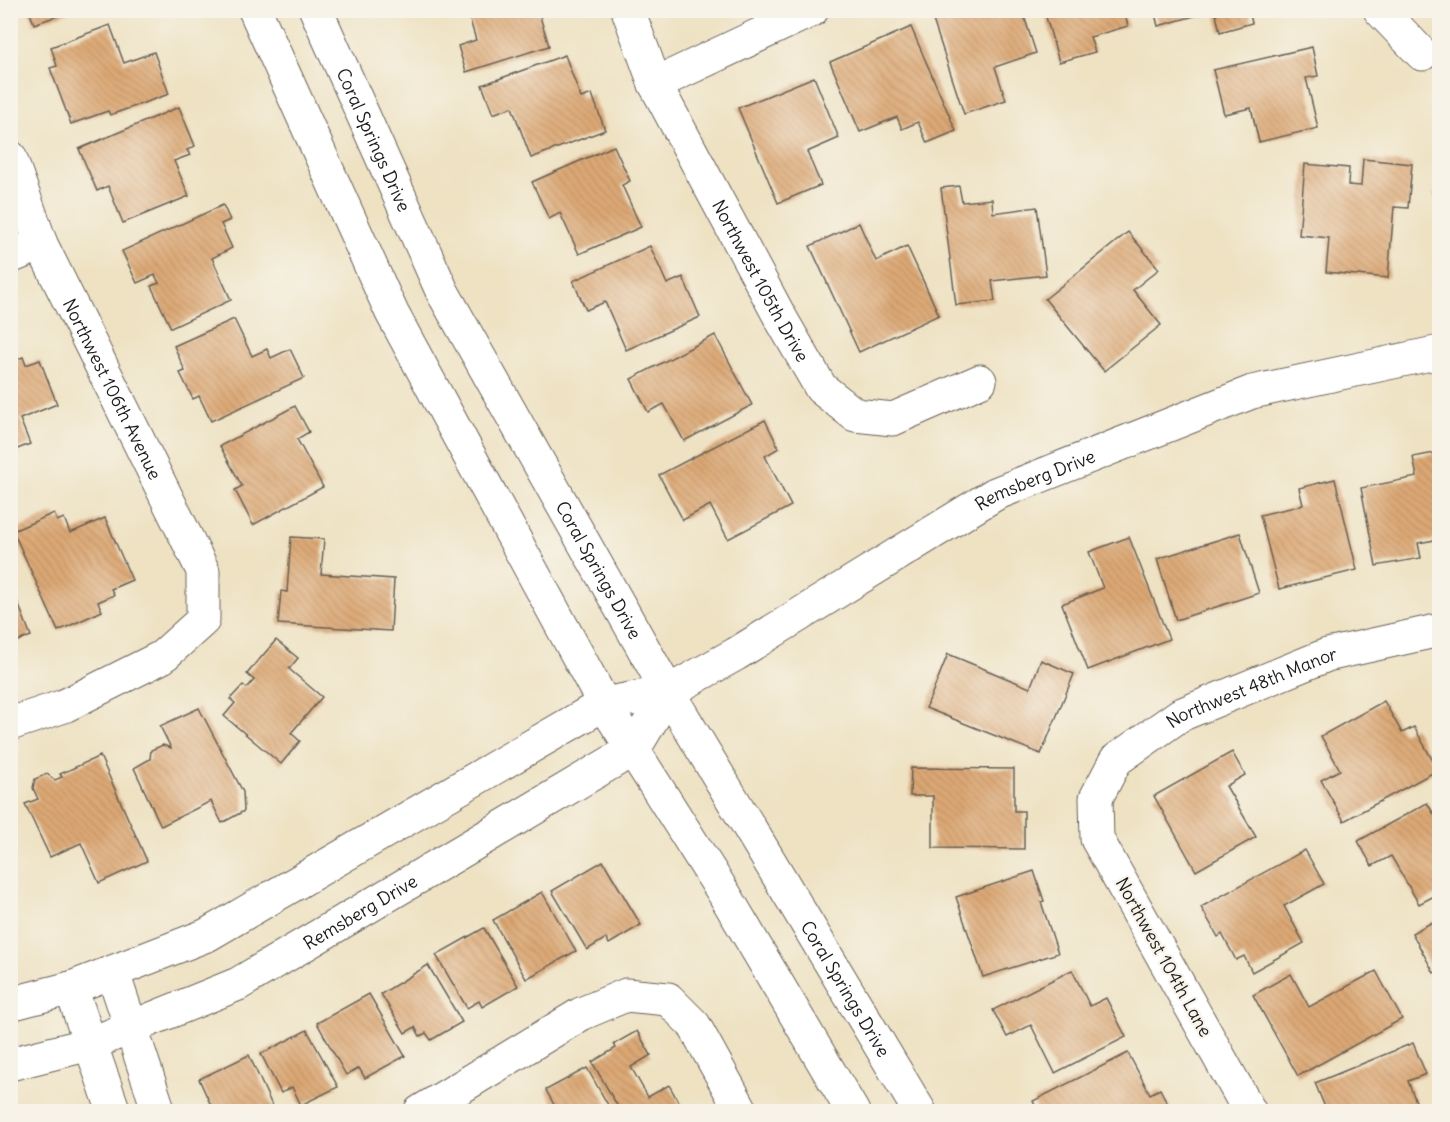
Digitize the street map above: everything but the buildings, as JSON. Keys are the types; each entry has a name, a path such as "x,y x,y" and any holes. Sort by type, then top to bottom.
{"street":[{"path":"255,10 392,313 604,704 725,895 853,1112"},
{"name":"Coral Springs Drive","path":"316,10 442,291 668,692 920,1112"},
{"name":"Northwest 105th Drive","path":"628,10 656,84 780,317 821,388 855,415 893,419 980,381"},
{"path":"656,84 812,10"},
{"path":"1380,10 1422,54"},
{"name":"Northwest 106th Avenue","path":"10,157 41,244 203,571 203,620 162,657 64,706 10,724"},
{"path":"10,257 41,244"},
{"name":"Remsberg Drive","path":"10,1004 71,988 207,935 604,704 668,692 736,654 995,494 1252,392 1440,352"},
{"name":"Northwest 48th Manor","path":"1096,798 1116,760 1180,715 1327,655 1440,630"},
{"name":"Remsberg Drive","path":"10,1064 90,1044 132,1029 237,984 634,749 668,692"},
{"name":"Northwest 104th Lane","path":"1096,798 1097,839 1250,1112"},
{"path":"113,973 159,1112"},
{"path":"71,988 114,1112"},
{"path":"420,1112 581,1014 626,995 668,999 694,1025 742,1112"}]}
